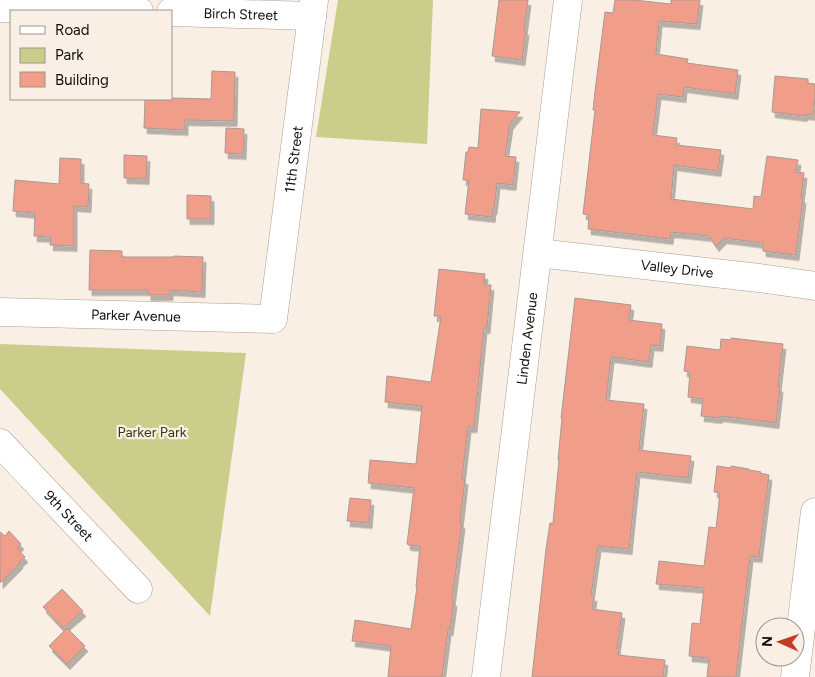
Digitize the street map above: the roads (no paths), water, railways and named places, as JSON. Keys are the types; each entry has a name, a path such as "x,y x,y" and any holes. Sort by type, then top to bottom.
{"street":[{"name":"Linden Avenue","path":"486,677 568,0"},
{"path":"0,8 93,10"},
{"name":"Birch Street","path":"172,12 313,8"},
{"name":"11th Street","path":"273,319 313,8"},
{"name":"Valley Drive","path":"538,253 815,286"},
{"name":"Parker Avenue","path":"0,312 273,319"},
{"name":"9th Street","path":"0,443 138,589"},
{"path":"795,677 815,512"}],"park label":[{"name":"Parker Park","path":"152,432"}]}
